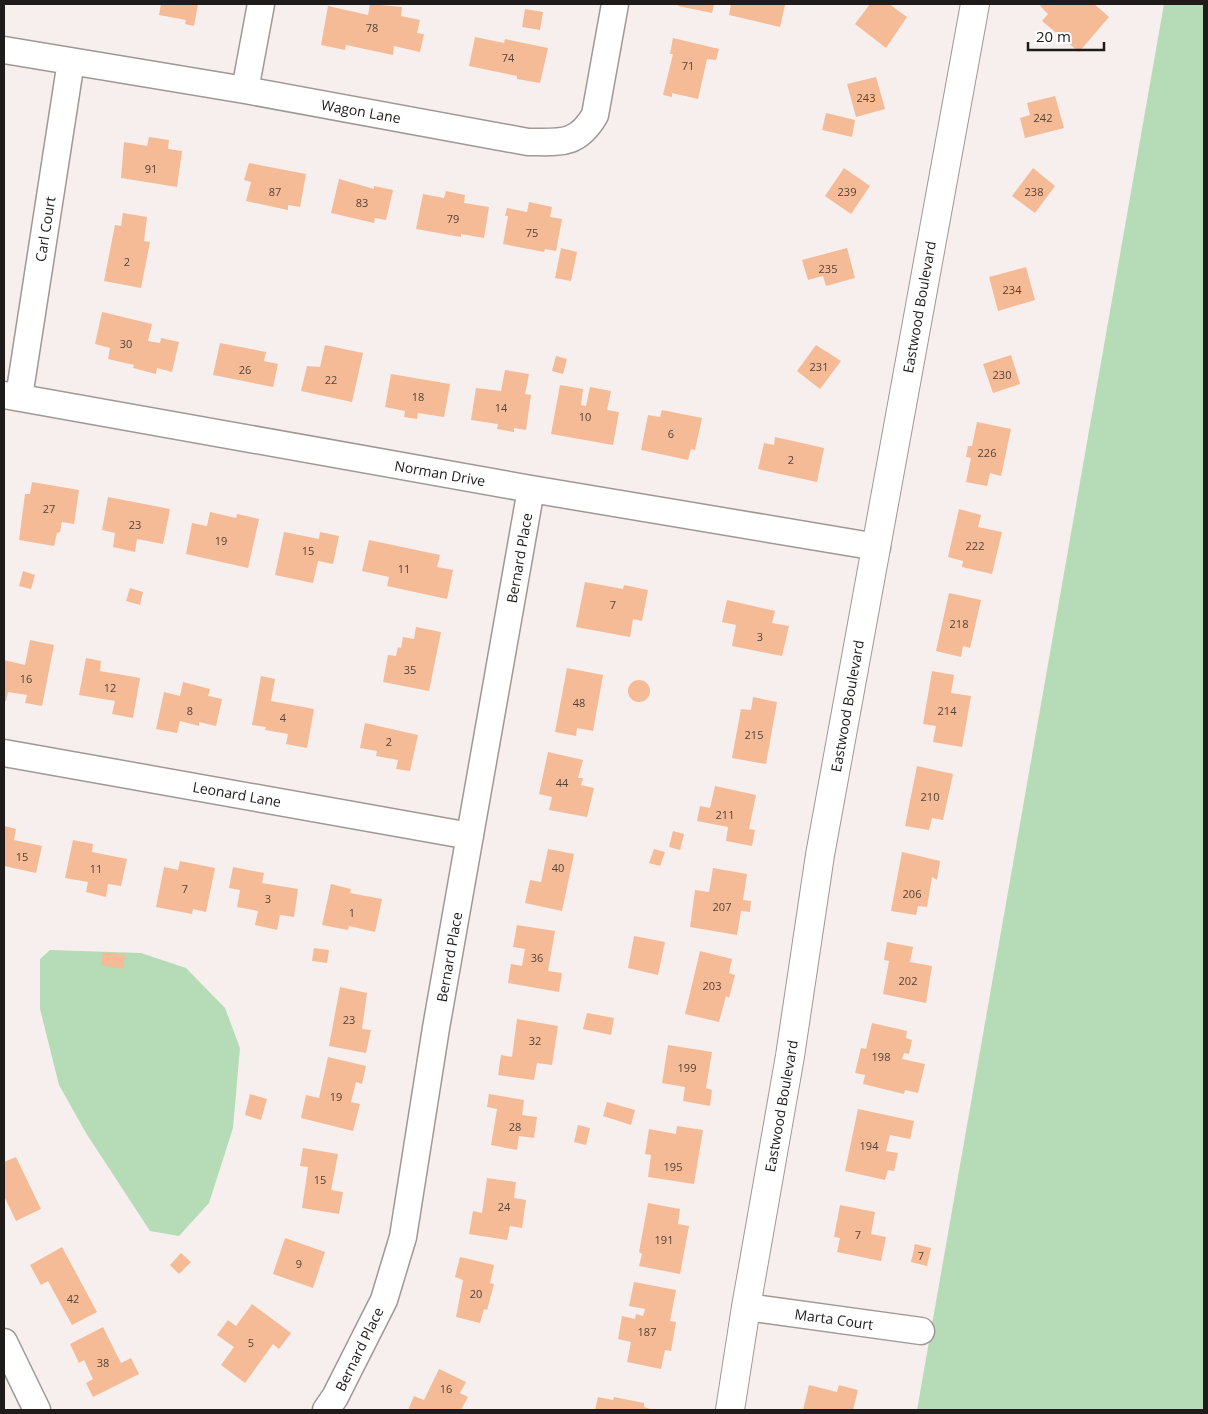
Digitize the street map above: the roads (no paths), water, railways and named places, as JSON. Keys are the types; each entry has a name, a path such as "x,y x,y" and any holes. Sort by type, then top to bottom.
{"street":[{"path":"245,90 261,4"},
{"name":"Wagon Lane","path":"4,50 245,90 528,142 565,142 587,128 595,115 615,4"},
{"name":"Eastwood Boulevard","path":"730,1410 790,1056 820,854 975,4"},
{"name":"Carl Court","path":"11,396 72,62"},
{"name":"Norman Drive","path":"11,396 531,489 876,547"},
{"name":"Bernard Place","path":"326,1410 335,1397 384,1300 403,1237 436,1028 531,489"},
{"name":"Leonard Lane","path":"4,753 470,836"},
{"name":"Marta Court","path":"746,1307 921,1331"},
{"path":"4,1342 37,1410"}]}
